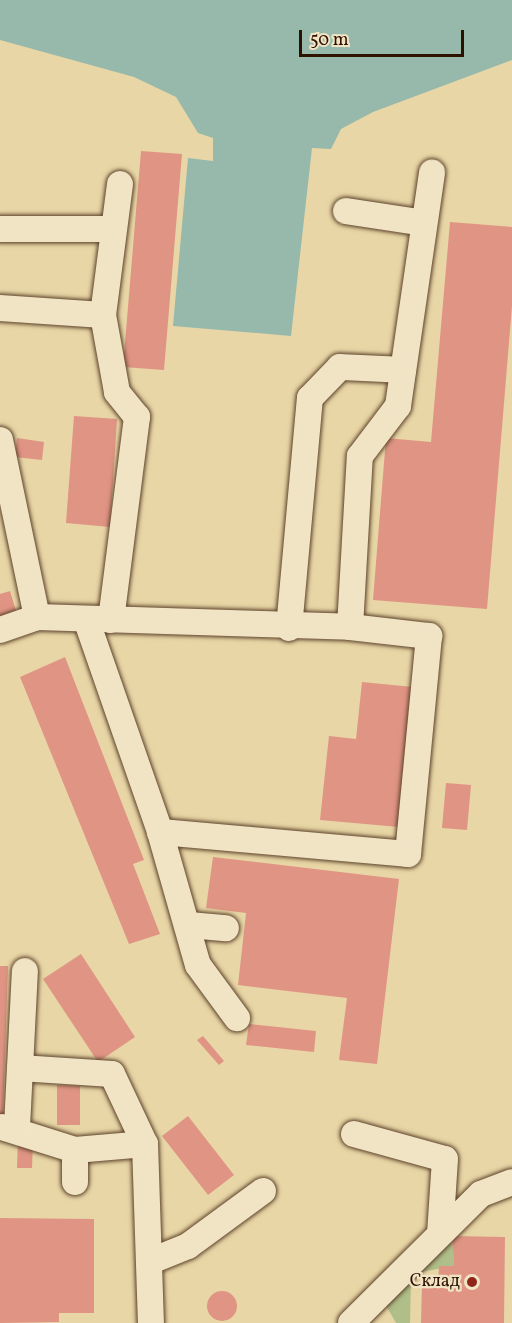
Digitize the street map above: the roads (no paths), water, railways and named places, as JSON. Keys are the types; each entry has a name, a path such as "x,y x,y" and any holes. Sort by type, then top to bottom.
{"lane":[{"path":"350,627 360,456 398,406 432,172"},
{"path":"120,184 103,315 117,392 137,417 98,620 189,925 198,965 237,1018"},
{"path":"346,212 424,223"},
{"path":"0,229 111,229"},
{"path":"0,308 103,315"},
{"path":"289,628 310,398 340,367 403,370"},
{"path":"0,440 37,616"},
{"path":"0,630 37,616 289,628 350,627 429,636 408,854 160,832"},
{"path":"189,925 226,928"},
{"path":"25,971 20,1068 8,1127 75,1150 145,1144"},
{"path":"20,1068 112,1074 145,1144 152,1323"},
{"path":"354,1134 445,1159 440,1234"},
{"path":"75,1150 75,1182"},
{"path":"351,1323 482,1194 512,1182"},
{"path":"151,1261 188,1246 263,1191"}],"place":[{"name":"Склад","path":"472,1282"}]}
